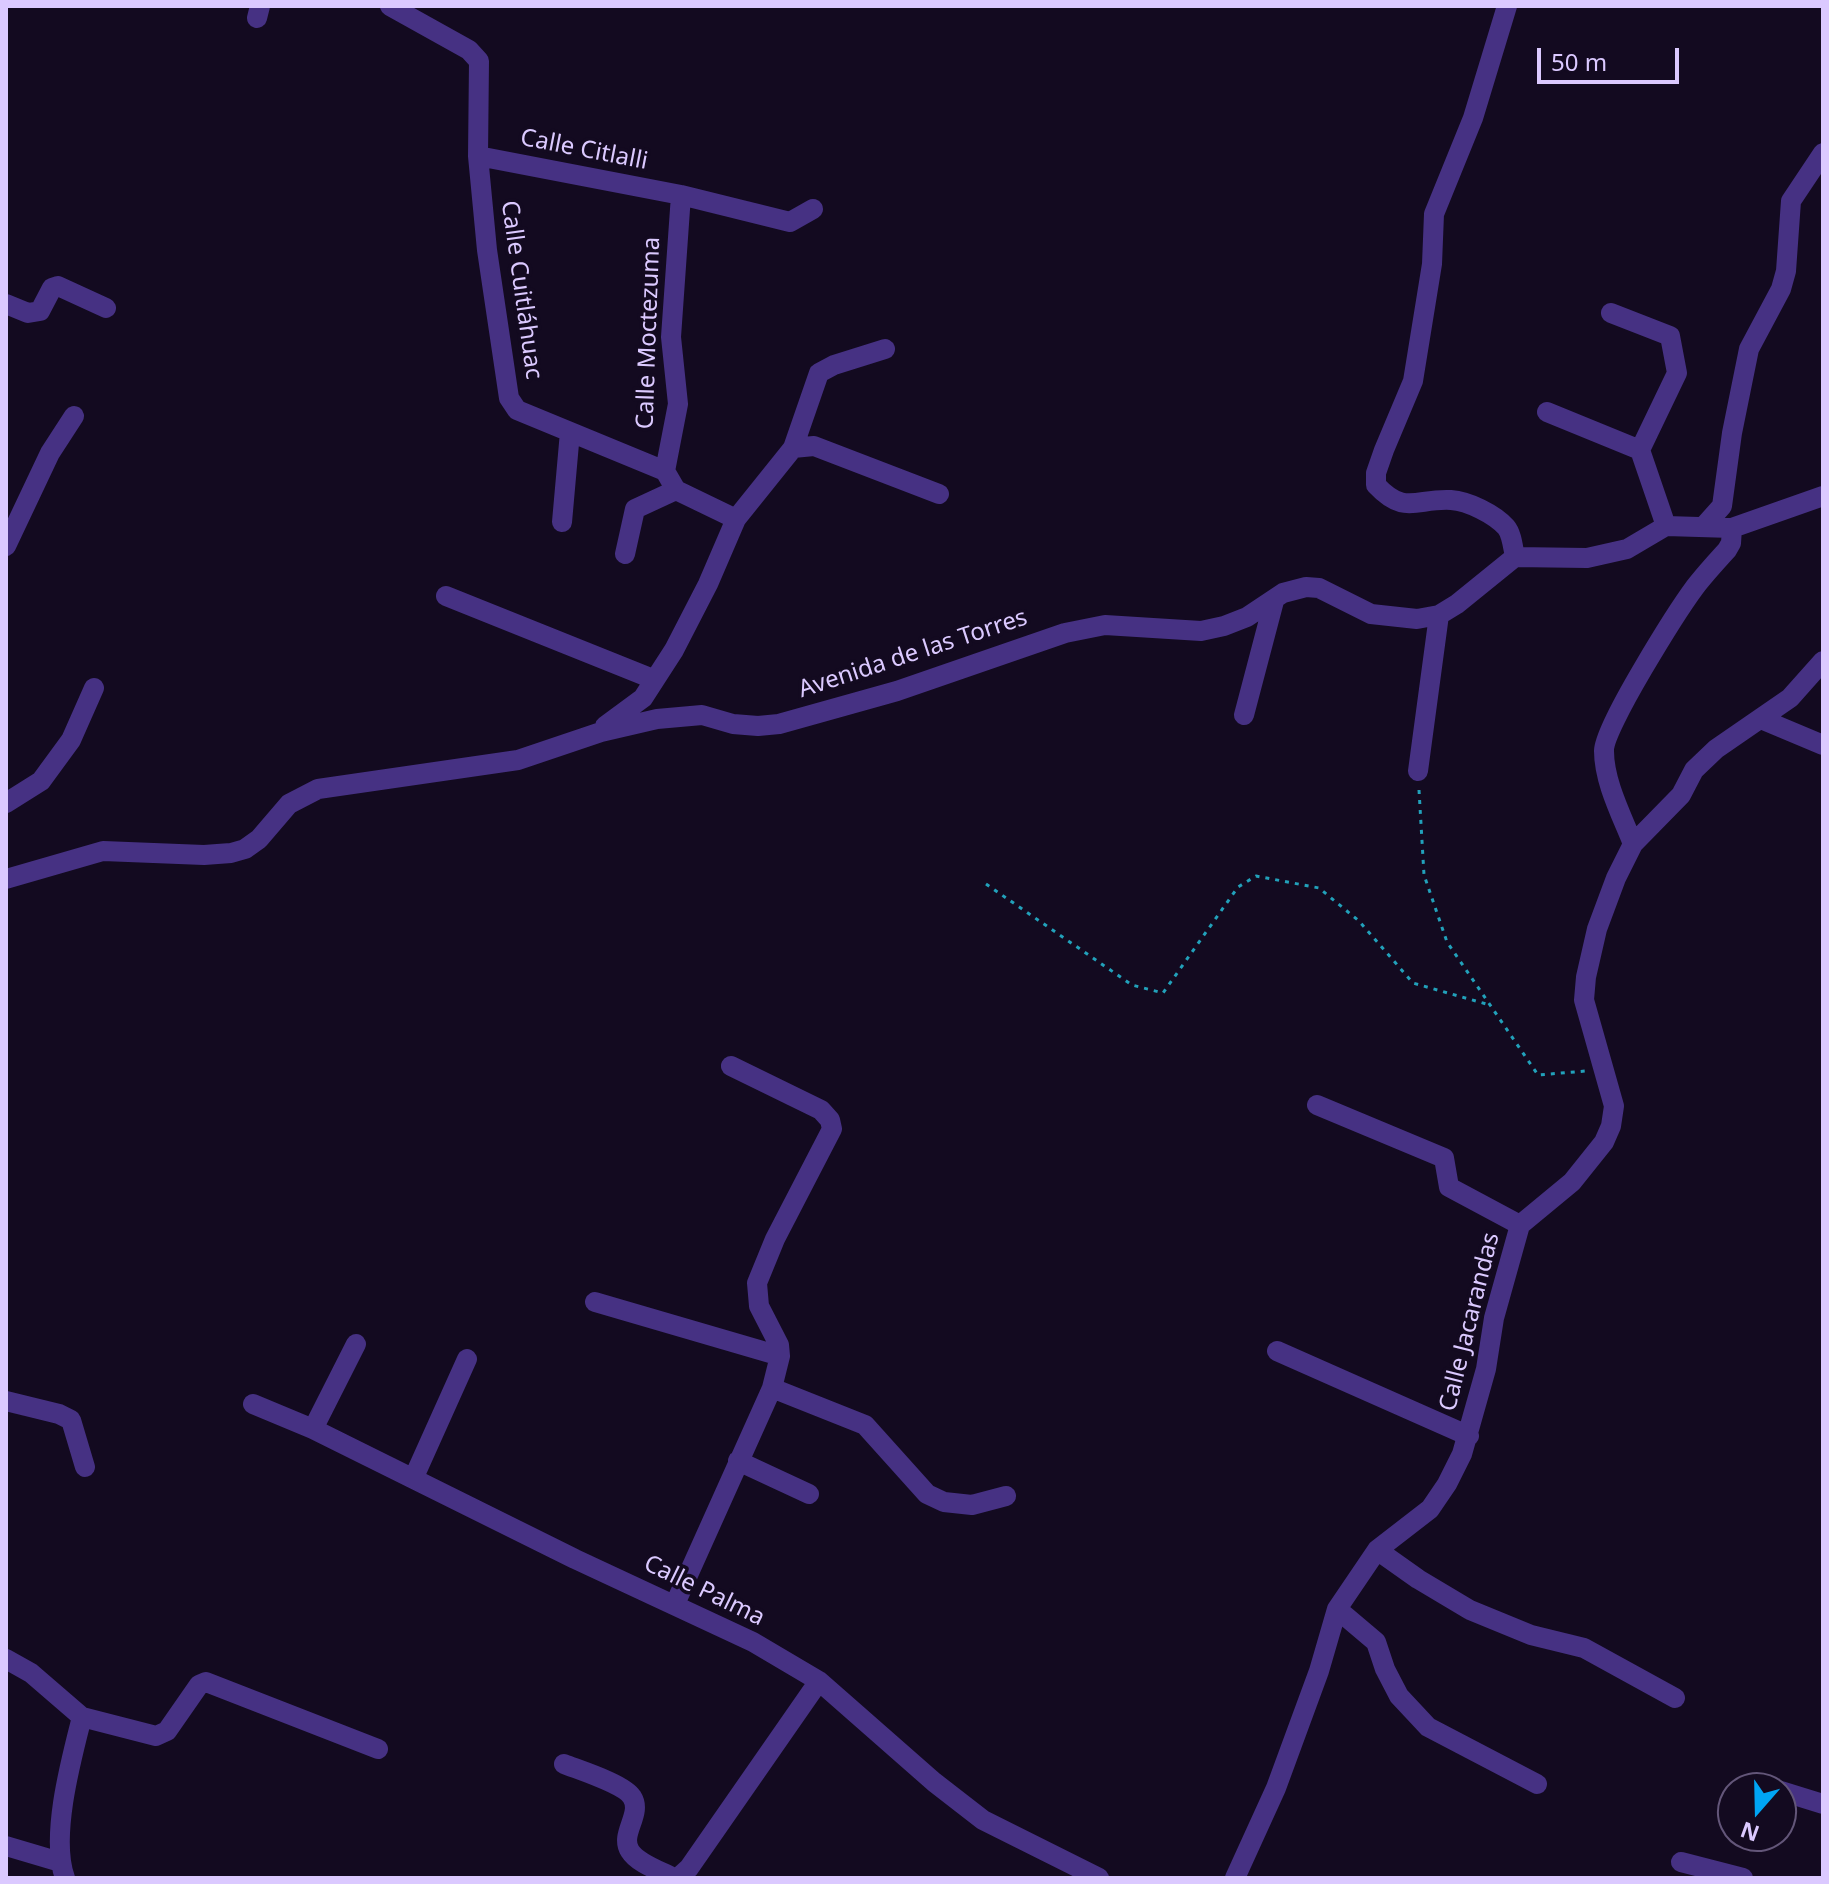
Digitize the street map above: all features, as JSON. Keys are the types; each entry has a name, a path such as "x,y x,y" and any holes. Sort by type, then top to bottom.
{"street":[{"name":"Calle Cuitláhuac","path":"390,6 469,50 479,61 478,156 487,250 509,398 517,410 665,471"},
{"path":"1507,6 1473,118 1434,214 1432,264 1413,381 1384,450 1376,473 1376,485 1389,499 1400,503 1452,500 1485,511 1508,529 1515,557"},
{"path":"1705,525 1722,506 1734,419 1749,349 1781,289 1786,271 1791,201 1823,153"},
{"name":"Calle Citlalli","path":"478,156 681,195 790,222 813,209"},
{"name":"Calle Moctezuma","path":"665,471 678,404 671,337 681,195"},
{"path":"6,304 28,313 40,311 52,288 58,286 106,308"},
{"path":"1611,313 1670,336 1677,373 1640,450 1666,526"},
{"path":"601,732 607,722 630,710 643,698 674,650 708,584 736,519 793,448 819,373 885,349"},
{"path":"1547,412 1640,450"},
{"path":"6,546 50,453 74,416"},
{"path":"562,522 570,432"},
{"path":"793,448 814,446 939,494"},
{"path":"665,471 676,490 736,519"},
{"path":"625,554 635,509 676,490"},
{"path":"1418,771 1439,615 1515,557 1587,558 1627,549 1666,526 1732,528 1823,496"},
{"path":"1633,844 1606,769 1603,748 1609,728 1695,588 1727,550 1732,528"},
{"name":"Avenida de las Torres","path":"6,879 103,851 204,855 231,853 245,849 259,839 289,804 318,789 493,765 570,745 601,732 684,716 702,715 733,724 779,724 897,691 1065,633 1105,625 1201,631 1247,617 1283,593 1306,587 1319,588 1371,614 1417,619 1439,615"},
{"path":"446,596 653,679"},
{"path":"1244,715 1274,601"},
{"name":"Calle Jacarandas","path":"1235,1878 1276,1788 1324,1659 1337,1609 1377,1550 1430,1509 1447,1484 1469,1436 1486,1369 1494,1318 1520,1225 1572,1182 1604,1142 1611,1126 1614,1106 1584,1000 1597,929 1616,878 1633,844 1681,795 1694,770 1716,749 1790,698 1823,661"},
{"path":"6,803 41,781 71,740 94,688"},
{"path":"1761,719 1823,745"},
{"path":"675,1604 772,1388 780,1356 779,1345 759,1306 757,1283 775,1239 832,1129 830,1120 821,1110 731,1066"},
{"path":"1317,1105 1444,1158 1449,1187 1520,1225"},
{"path":"595,1302 780,1356"},
{"path":"313,1429 356,1344"},
{"path":"1277,1351 1469,1436"},
{"path":"414,1477 467,1359"},
{"path":"772,1388 865,1425 927,1494 944,1502 972,1505 1006,1496"},
{"path":"6,1401 71,1420 85,1467"},
{"name":"Calle Palma","path":"253,1404 414,1477 575,1559 753,1642 819,1681 934,1782 983,1820 1092,1877"},
{"path":"738,1461 809,1494"},
{"path":"1377,1550 1470,1610 1531,1635 1584,1648 1675,1698"},
{"path":"1337,1609 1376,1642 1399,1696 1428,1727 1537,1784"},
{"path":"6,1659 31,1673 82,1717 156,1736 167,1731 199,1685 206,1682 378,1749"},
{"path":"564,1764 626,1790 634,1799 635,1812 627,1835 632,1854 676,1878 689,1868 819,1681"},
{"path":"6,1846 63,1870 60,1835 82,1717"},
{"path":"1797,1796 1823,1804"},
{"path":"1681,1862 1743,1878"}],"path":[{"path":"1418,771 1424,875 1447,942 1538,1075 1605,1070"},
{"path":"986,884 1132,985 1163,993 1238,887 1256,876 1319,888 1359,921 1413,983 1490,1005"}]}
